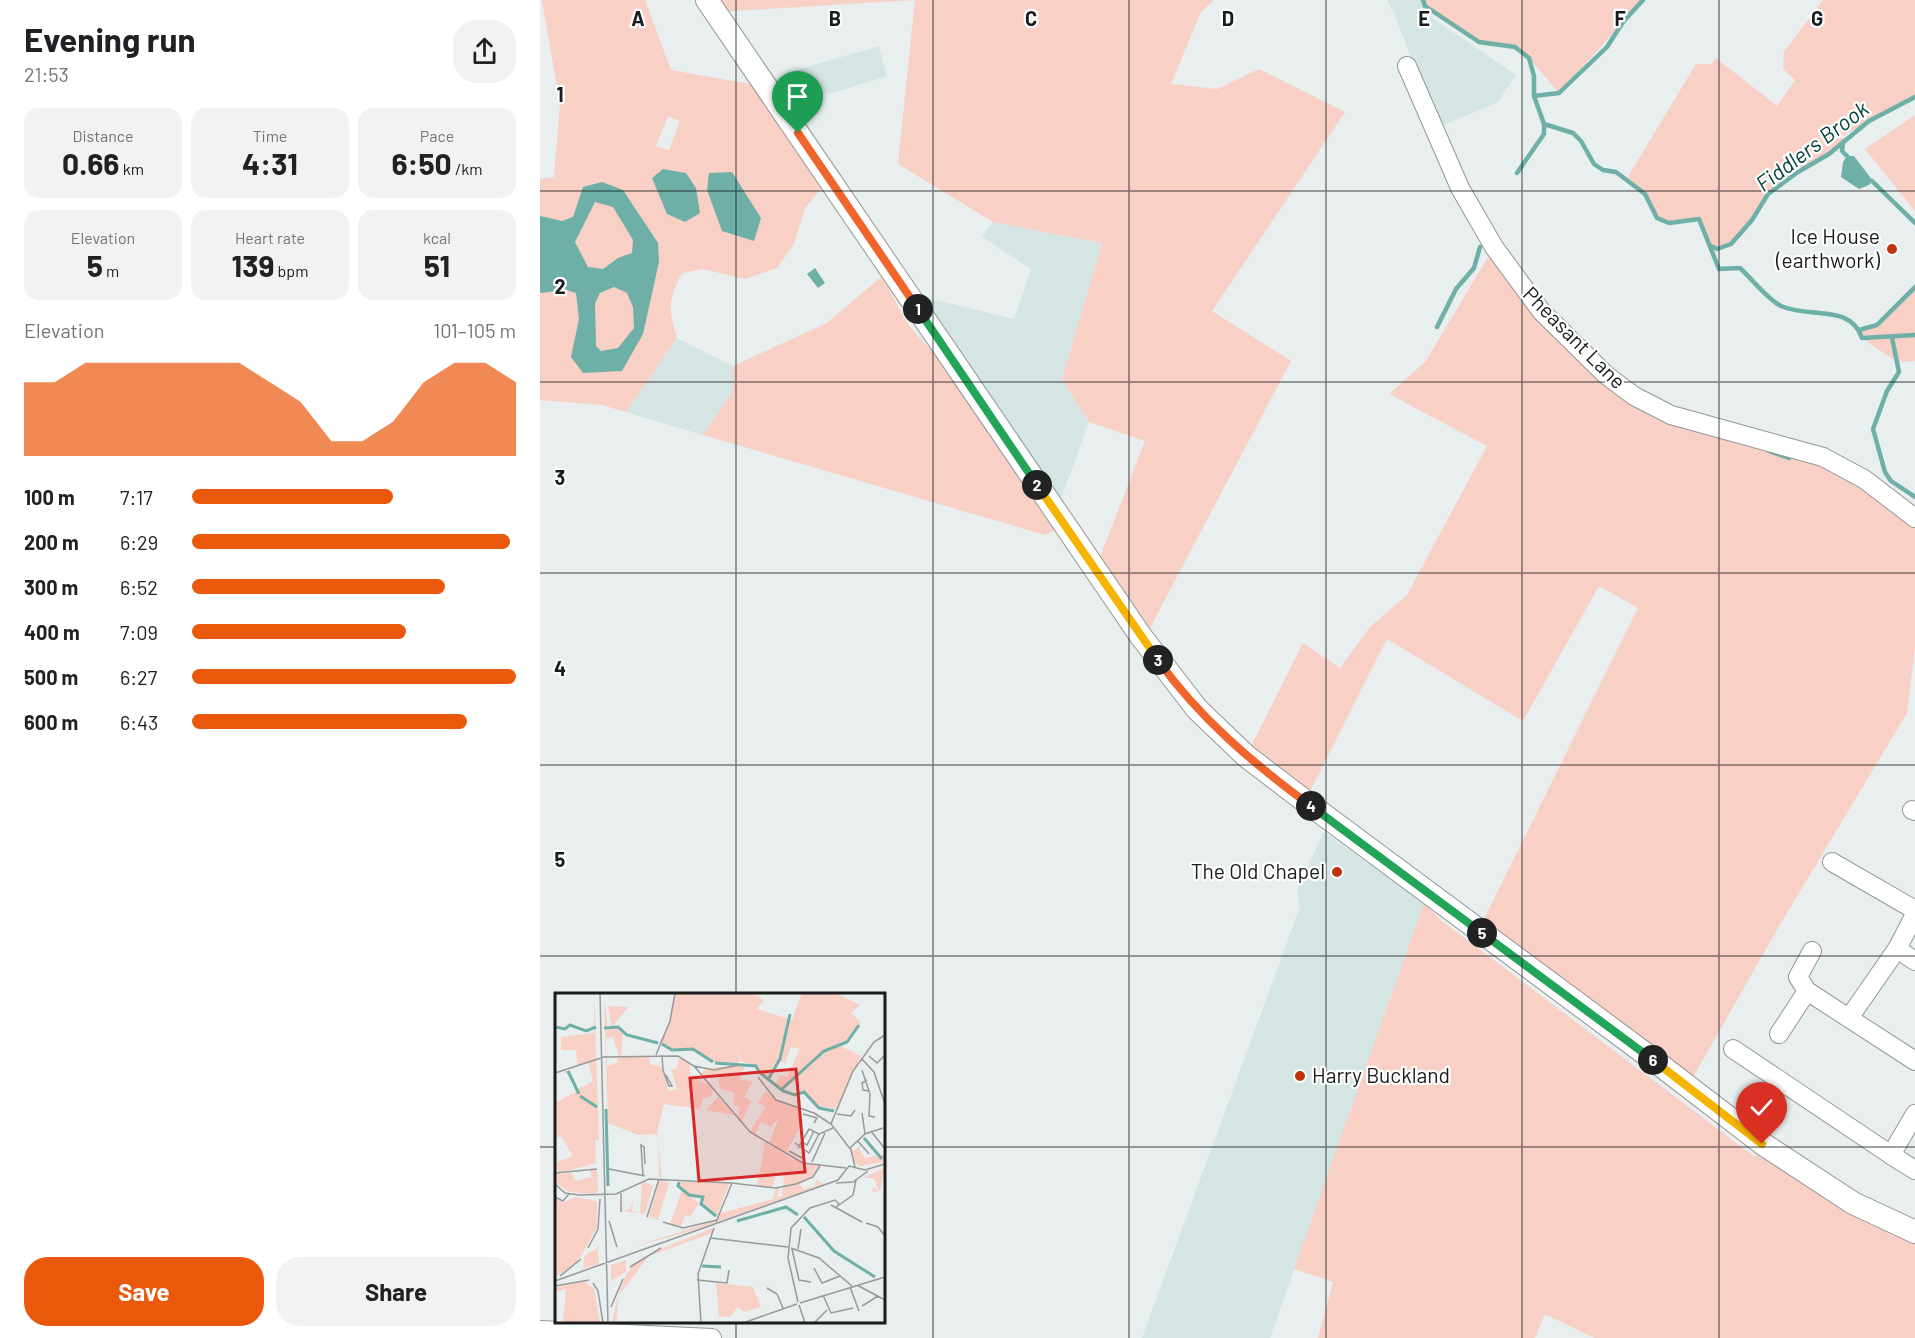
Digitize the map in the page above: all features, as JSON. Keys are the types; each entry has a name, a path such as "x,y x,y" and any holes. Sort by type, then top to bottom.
{"main road":[{"path":"707,0 1133,626 1170,678 1197,709 1246,756 1296,795 1651,1058 1762,1144 1853,1203 1915,1232"}],"street":[{"name":"Pheasant Lane","path":"1407,66 1460,188 1494,247 1541,311 1606,375 1634,396 1671,415 1823,457 1864,479 1915,518"},
{"path":"1832,861 1915,912 1897,949 1849,1018"},
{"path":"1897,949 1915,961"},
{"path":"1812,951 1798,977 1807,992 1915,1060"},
{"path":"1779,1034 1807,992"},
{"path":"1733,1049 1915,1170"},
{"path":"1891,1155 1915,1114"},
{"path":"540,1330 712,1338"}],"shaded area":[{"path":"542,0 645,0 671,70 767,87 829,179 805,208 794,244 777,268 745,279 703,269 682,273 674,290 671,304 677,338 626,412 602,405 540,400 540,179 554,177 560,104","holes":["668,116 680,121 669,150 656,146"]},
{"path":"707,0 915,0 715,12"},
{"path":"915,0 1214,0 1201,12 1171,84 1217,89 1259,69 1345,112 1212,311 1291,361 1143,641 1095,570 1145,441 1089,422 1062,379 1102,243 993,222 898,164"},
{"path":"1387,0 1421,0 1425,13 1516,75 1497,103 1438,127"},
{"path":"1423,0 1643,0 1559,93 1529,58 1515,47 1479,42 1425,6"},
{"path":"1823,0 1915,0 1915,98 1836,139 1849,137 1829,154 1798,172 1768,194 1752,220 1731,244 1717,249 1709,245 1699,219 1669,223 1657,218 1645,194 1626,180 1696,64 1712,64 1716,58 1777,106 1795,80 1783,69 1784,52"},
{"path":"879,46 887,76 829,94 786,73"},
{"path":"1915,115 1915,211 1865,149"},
{"path":"1847,156 1854,156 1870,177 1872,181 1869,185 1859,189 1841,177 1843,162"},
{"path":"663,169 686,173 696,188 700,213 685,222 667,214 652,178"},
{"path":"732,172 761,218 754,241 722,231 707,190 709,173"},
{"path":"602,182 623,190 658,243 659,262 643,334 622,371 583,373 571,357 579,319 576,293 567,290 540,293 540,216 562,221 573,217 583,187","holes":["595,202 613,207 633,240 632,253 618,258 603,269 588,267 575,242","614,287 627,293 633,307 634,328 618,348 601,351 596,346 595,303 600,293"]},
{"path":"993,222 1102,243 1062,379 1089,422 1056,513 907,293 1014,319 1031,269 982,237"},
{"path":"1494,247 1508,269 1634,396 1823,457 1915,518 1915,647 1907,713 1778,928 1688,1086 1478,931 1638,608 1599,586 1523,721 1387,639 1305,801 1246,756 1303,643 1340,668 1370,627 1407,595 1487,446 1389,394 1426,361"},
{"path":"815,268 825,283 818,288 807,274"},
{"path":"881,277 904,318 939,358 1056,529 1045,535 703,435 733,391 733,366 827,323"},
{"path":"1915,288 1915,361 1897,362 1862,338 1859,330 1877,325"},
{"path":"677,338 733,366 733,391 703,435 626,412"},
{"name":"Harry Buckland","path":"1324,832 1424,903 1270,1338 1142,1338 1300,907 1297,889"},
{"path":"1424,903 1442,921 1755,1157 1763,1144 1915,1232 1915,1338 1594,1338 1545,1314 1535,1338 1318,1338 1333,1282 1294,1269"}],"waterway":[{"path":"1423,0 1425,6 1479,42 1515,47 1529,58 1534,76 1534,96 1544,124 1573,133 1581,141 1594,164 1603,170 1616,172 1645,194 1657,218 1669,223 1699,219 1719,269 1740,268 1765,294 1781,306 1792,310 1838,316 1848,320 1856,327 1862,338 1915,335"},
{"path":"1534,96 1559,93 1607,47 1623,22 1643,0"},
{"name":"Fiddlers Brook","path":"1711,246 1717,249 1731,244 1752,220 1768,194 1798,172 1829,154 1869,121 1915,97"},
{"path":"1517,173 1544,134 1544,124"},
{"path":"1843,142 1842,151 1847,156"},
{"path":"1872,181 1915,223"},
{"path":"1437,327 1456,289 1474,268 1480,247"},
{"path":"1859,330 1877,325 1915,287"},
{"path":"1892,338 1899,372 1887,391 1873,429 1885,472 1891,481 1915,497"},
{"path":"1769,451 1789,458"}],"place":[{"name":"Ice House (earthwork)","path":"1892,249"},
{"name":"The Old Chapel","path":"1337,872"},
{"name":"Harry Buckland","path":"1300,1076"}],"route":[{"path":"798,133 1140,635 1170,678 1197,709 1246,756 1651,1058 1762,1144"}]}
